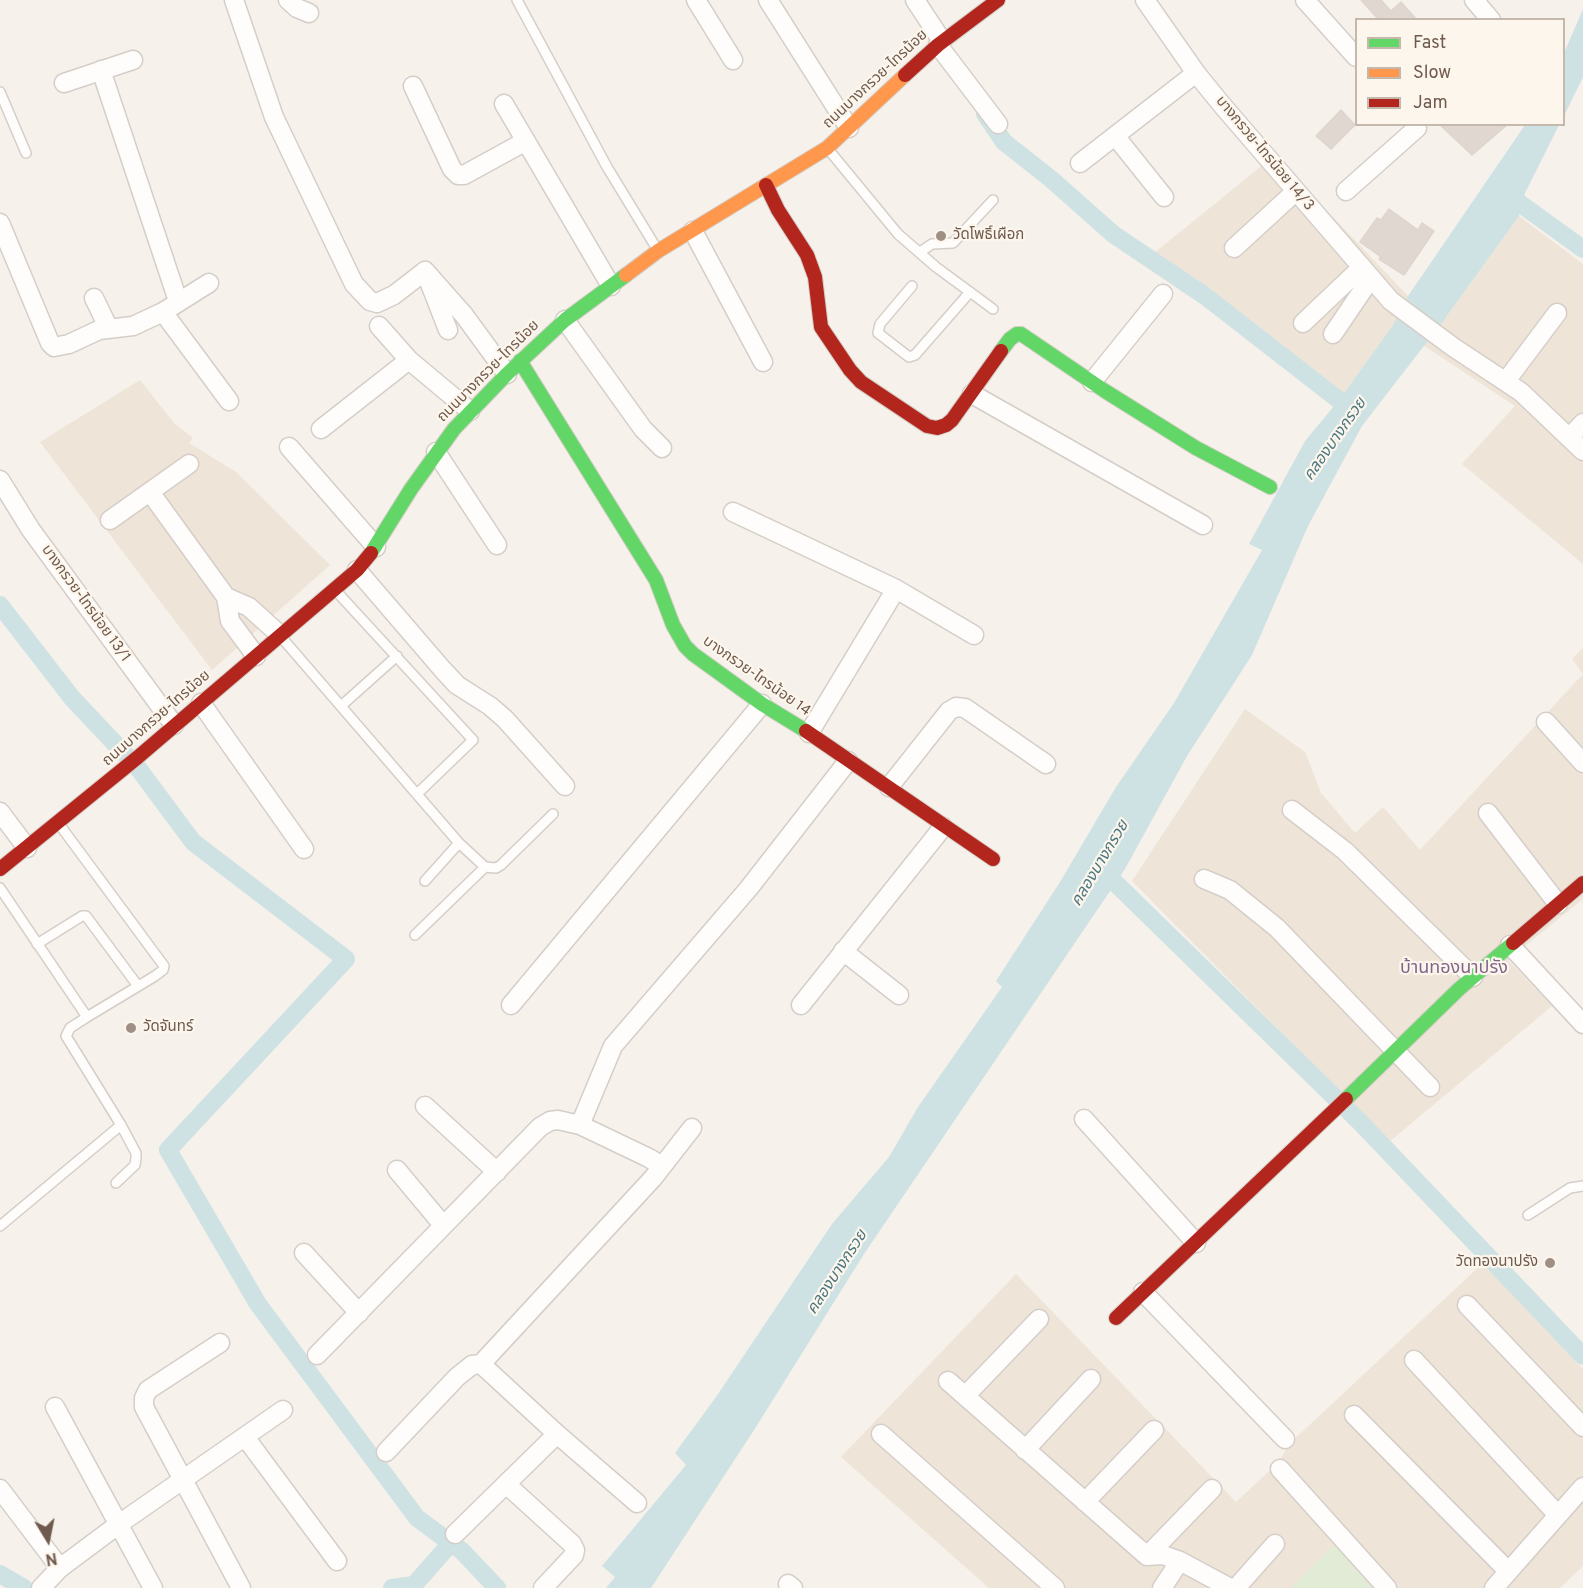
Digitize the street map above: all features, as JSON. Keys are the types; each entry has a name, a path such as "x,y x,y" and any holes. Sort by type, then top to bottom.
{"street":[{"path":"234,0 274,117 354,284 361,294 377,303 394,295 425,271"},
{"path":"288,0 297,8 309,13"},
{"path":"696,0 733,60"},
{"path":"768,0 849,128"},
{"path":"915,0 940,43 998,123"},
{"name":"ถนนบางกรวย-ไทรน้อย","path":"0,869 119,774 357,570 376,547 436,452 470,411 565,320 658,251 827,148 940,43 998,0"},
{"name":"บางกรวย-ไทรน้อย 14/3","path":"1145,0 1196,73 1295,192 1391,301 1453,348 1521,392 1583,451"},
{"path":"1305,0 1355,56"},
{"path":"1474,0 1489,18"},
{"path":"64,83 133,60"},
{"path":"101,70 178,301"},
{"path":"1080,163 1196,73"},
{"path":"412,86 452,169 458,174 464,175 526,141"},
{"path":"504,104 611,286"},
{"path":"1346,191 1417,126"},
{"path":"1116,137 1164,197"},
{"path":"766,185 778,210 807,255 815,277 821,327 850,370 861,382 927,426 932,428 946,425 952,420 1010,339 1017,334 1029,339 1196,448 1270,487"},
{"path":"1234,248 1295,192"},
{"path":"1,228 50,343 54,347 59,347 89,333 133,326 163,312 209,283"},
{"path":"693,231 763,362"},
{"path":"425,271 448,330"},
{"path":"425,271 464,315 507,374"},
{"path":"1303,323 1366,272"},
{"path":"1333,334 1366,272"},
{"path":"1092,382 1163,294"},
{"path":"94,298 109,329"},
{"path":"163,312 229,401"},
{"path":"1506,381 1557,313"},
{"path":"565,320 643,429 662,448"},
{"path":"379,326 409,360 470,411"},
{"path":"321,429 409,360"},
{"name":"บางกรวย-ไทรน้อย 14","path":"520,361 656,580 673,625 685,646 762,704 809,733 943,827 993,859"},
{"path":"972,394 1203,525"},
{"path":"1569,438 1583,423"},
{"path":"290,447 376,547"},
{"path":"436,452 496,545"},
{"path":"110,520 189,464"},
{"name":"บางกรวย-ไทรน้อย 13/1","path":"0,480 31,530 174,725"},
{"path":"150,492 226,597 230,621 256,656"},
{"path":"733,512 896,589 974,635"},
{"path":"357,570 443,670 458,685 505,719 565,786"},
{"path":"809,733 896,589"},
{"path":"226,597 249,607 280,635"},
{"path":"201,704 304,849"},
{"path":"511,1005 762,704"},
{"path":"889,787 949,711 956,707 965,708 1046,764"},
{"path":"1546,722 1583,763"},
{"path":"580,1125 613,1046 749,888 848,761"},
{"path":"1292,810 1345,851 1473,977"},
{"path":"0,812 27,848"},
{"path":"1488,813 1558,904"},
{"path":"801,1005 943,827"},
{"path":"1204,879 1230,890 1276,928 1430,1087"},
{"path":"1116,1318 1473,977 1583,883"},
{"path":"1510,945 1583,1024"},
{"path":"843,951 899,994"},
{"path":"425,1106 497,1172"},
{"path":"1084,1119 1196,1243"},
{"path":"317,1354 540,1127 550,1121 558,1120 580,1125 662,1166"},
{"path":"386,1452 457,1377 472,1365 482,1364 662,1166 692,1128"},
{"path":"397,1170 443,1225"},
{"path":"304,1253 359,1313"},
{"path":"1143,1292 1285,1438"},
{"path":"1467,1305 1583,1427"},
{"path":"966,1395 1039,1319"},
{"path":"220,1343 148,1390 144,1398 144,1407 241,1588"},
{"path":"1414,1360 1558,1515"},
{"path":"482,1364 556,1434 637,1503"},
{"path":"1025,1450 1091,1379"},
{"path":"948,1381 1147,1556 1163,1555 1180,1561 1230,1588"},
{"path":"55,1407 153,1588"},
{"path":"41,1588 60,1568 119,1524 284,1410"},
{"path":"1354,1414 1508,1571"},
{"path":"1085,1502 1154,1430"},
{"path":"455,1534 556,1434"},
{"path":"881,1434 1055,1588"},
{"path":"245,1437 337,1561"},
{"path":"1280,1469 1387,1588"},
{"path":"506,1484 572,1544 575,1550 574,1555 543,1588"},
{"path":"1494,1588 1583,1487"},
{"path":"0,1489 60,1568"},
{"path":"1147,1556 1212,1489"},
{"path":"1236,1588 1275,1544"},
{"path":"1162,1588 1180,1561"}],"lane":[{"path":"517,0 607,167 658,251"},
{"path":"0,92 26,153"},
{"path":"827,148 898,234 993,309"},
{"path":"920,252 932,244 953,243 993,200"},
{"path":"912,286 880,324 878,333 909,357 915,355 970,292"},
{"path":"335,589 473,740 417,794"},
{"path":"280,635 459,843 485,867 496,868 501,865 553,814"},
{"path":"341,706 397,656"},
{"path":"58,822 162,963 163,970 70,1028 66,1036 136,1153 135,1165 116,1183"},
{"path":"425,881 459,843"},
{"path":"415,935 485,867"},
{"path":"0,888 87,1017"},
{"path":"37,944 82,916 86,916 138,986"},
{"path":"0,1226 121,1125"},
{"path":"1528,1215 1570,1188 1583,1186"}],"shaded area":[{"path":"1273,154 1408,296 1444,320 1519,216 1583,264 1583,564 1462,464 1515,406 1393,325 1339,400 1148,258 1259,168"},
{"path":"140,380 174,423 193,438 189,443 236,472 330,565 212,670 40,442"},
{"path":"1583,648 1583,674 1572,659"},
{"path":"1583,674 1583,899 1508,960 1552,1006 1389,1142 1132,881 1245,709 1305,752 1321,793 1355,833 1383,807 1420,850"},
{"path":"1483,1263 1583,1369 1583,1566 1560,1588 989,1588 841,1457 1016,1274 1236,1502 1280,1461 1288,1445"}],"green space":[{"path":"1342,1537 1387,1588 1290,1588"}],"water":[{"path":"1583,9 1583,77 1565,114 1565,51"},
{"name":"คลองบางกรวย","path":"1524,126 1558,126 1525,193 1519,216 1444,320 1362,426 1308,526 1252,655 1187,756 1125,869 864,1254 756,1427 651,1588 606,1588 615,1577 602,1566 686,1465 675,1453 716,1397 832,1224 889,1157 918,1107 1002,987 996,981 1060,882 1116,787 1174,703 1262,550 1249,544 1305,441 1339,400 1393,325 1408,296"}],"building":[{"path":"1361,0 1381,0 1391,11 1401,2 1415,18 1377,18"},
{"path":"1341,110 1355,125 1331,149 1316,136"},
{"path":"1441,126 1506,126 1472,155"},
{"path":"1389,209 1418,230 1422,223 1434,231 1404,275 1379,259 1381,257 1360,242 1377,218 1381,220"}],"waterway":[{"name":"คลองบางกรวย","path":"985,114 1004,142 1051,179 1113,234 1205,296 1353,411"},
{"path":"1507,194 1583,249"},
{"path":"0,605 72,698 138,768 193,842 346,959 168,1150 258,1304 417,1518 462,1551 497,1588"},
{"name":"คลองบางกรวย","path":"1099,867 1361,1123 1583,1356"},
{"path":"392,1588 414,1585 451,1543"},
{"path":"0,1574 24,1588"}],"traffic: fast":[{"path":"371,553 411,489 454,429 507,374 565,320 626,275"},
{"path":"1001,351 1010,339 1021,334 1105,391 1196,448 1270,487"},
{"path":"520,361 656,580 673,625 685,646 762,704 806,731"},
{"path":"1346,1099 1459,989 1513,943"}],"traffic: slow":[{"path":"626,275 658,251 827,148 905,75"}],"traffic: jam":[{"path":"905,75 938,45 998,0"},
{"path":"766,185 778,210 807,255 815,277 821,327 850,370 861,382 927,426 937,428 952,420 1001,351"},
{"path":"0,869 138,757 357,570 371,553"},
{"path":"806,731 993,859"},
{"path":"1513,943 1583,883"},
{"path":"1116,1318 1346,1099"}],"place":[{"name":"วัดโพธิ์เผือก","path":"941,236"},
{"name":"วัดจันทร์","path":"131,1028"},
{"name":"วัดทองนาปรัง","path":"1550,1263"}],"district":[{"name":"บ้านทองนาปรัง","path":"1454,969"}]}
